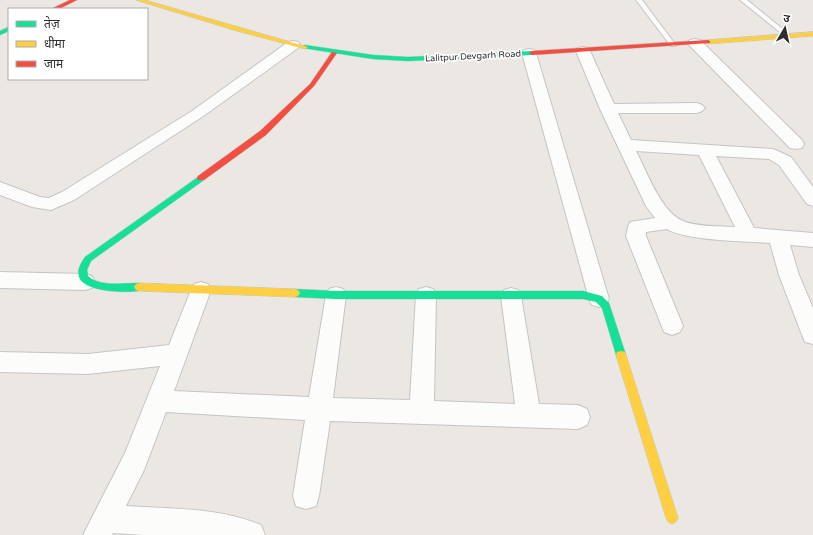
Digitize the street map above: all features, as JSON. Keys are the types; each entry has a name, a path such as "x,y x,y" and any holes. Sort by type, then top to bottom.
{"street":[{"path":"56,8 74,0"},
{"name":"Lalitpur Devgarh Road","path":"139,0 293,45 359,57 408,59 583,51 813,34"},
{"path":"695,43 796,144"},
{"path":"0,188 38,203 50,204 68,196 197,114 293,45"},
{"path":"583,51 608,109 655,206 670,222 678,227 691,230 813,240"},
{"path":"85,282 81,276 82,267 88,259 263,133 312,85 334,53"},
{"path":"529,53 599,299 606,306 672,518"},
{"path":"608,109 697,108"},
{"path":"626,145 773,154 785,161 813,200"},
{"path":"705,150 748,234"},
{"path":"670,222 637,227 636,236 672,326"},
{"path":"778,237 789,275 813,335"},
{"path":"0,280 85,282 93,285 201,290 336,294 511,296 583,295 599,299"},
{"path":"201,290 135,461 101,527 211,525 251,535"},
{"path":"306,496 336,294"},
{"path":"422,413 426,295"},
{"path":"511,296 529,416"},
{"path":"0,362 88,364 177,354"},
{"path":"159,401 319,410 578,417"}],"lane":[{"path":"639,0 673,45"},
{"path":"743,0 788,36"}],"traffic: fast":[{"path":"0,33 8,29"},
{"path":"305,47 373,57 408,59 532,53"},
{"path":"139,287 108,287 89,283 84,278 83,270 88,259 201,178"},
{"path":"295,293 336,295 583,295 599,299 606,306 621,355"}],"traffic: slow":[{"path":"139,0 239,30 305,47"},
{"path":"708,42 813,34"},
{"path":"139,287 295,293"},
{"path":"621,355 672,518"}],"traffic: jam":[{"path":"56,8 74,0"},
{"path":"532,53 708,42"},
{"path":"201,178 263,133 312,85 334,53"}]}
